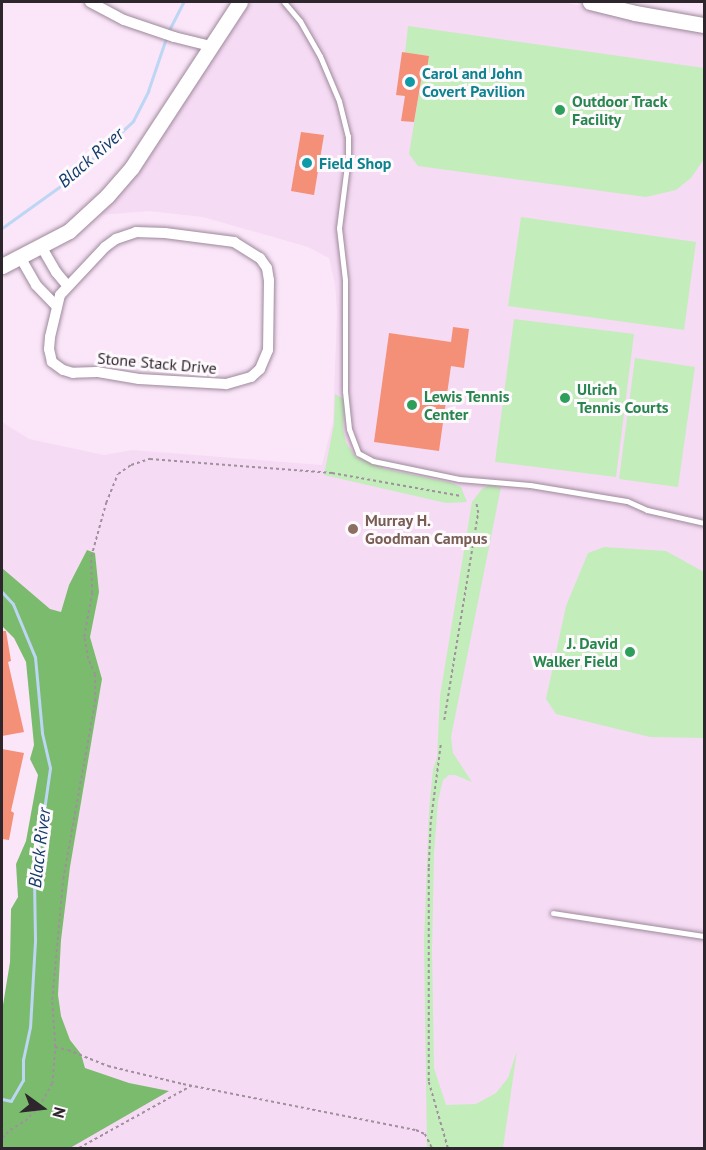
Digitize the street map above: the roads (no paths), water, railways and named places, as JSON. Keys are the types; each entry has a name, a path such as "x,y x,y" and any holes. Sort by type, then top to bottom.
{"street":[{"path":"90,2 115,16 174,37 210,46"},
{"path":"2,266 69,231 107,196 132,167 240,2"},
{"path":"590,2 613,4 705,25"},
{"name":"Stone Stack Drive","path":"136,232 165,232 234,242 260,258 267,268 270,304 265,360 251,377 226,384 139,379 97,372 73,373 63,370 52,362 49,349 60,295 67,285 116,239 136,232"},
{"path":"41,246 56,272 67,285"},
{"path":"20,257 36,285 57,307"}],"lane":[{"path":"284,2 300,21 320,56 339,101 348,136 348,157 339,228 345,280 345,391 349,429 358,453 373,461 459,479 530,485 627,501 658,513 705,524"},
{"path":"553,913 705,936"}],"waterway":[{"name":"Black River","path":"168,32 183,2"},
{"name":"Black River","path":"2,228 73,177 133,121 148,91 166,38"},
{"name":"Black River","path":"2,592 13,604 35,657 42,733 50,768 34,881 35,941 30,1027 23,1059 23,1080 11,1101 2,1099"}],"place":[{"name":"Carol and John Covert Pavilion","path":"410,82"},
{"name":"Outdoor Track Facility","path":"560,110"},
{"name":"Field Shop","path":"307,163"},
{"name":"Ulrich Tennis Courts","path":"565,398"},
{"name":"Lewis Tennis Center","path":"412,405"},
{"name":"Murray H. Goodman Campus","path":"353,529"},
{"name":"J. David Walker Field","path":"630,652"}]}
